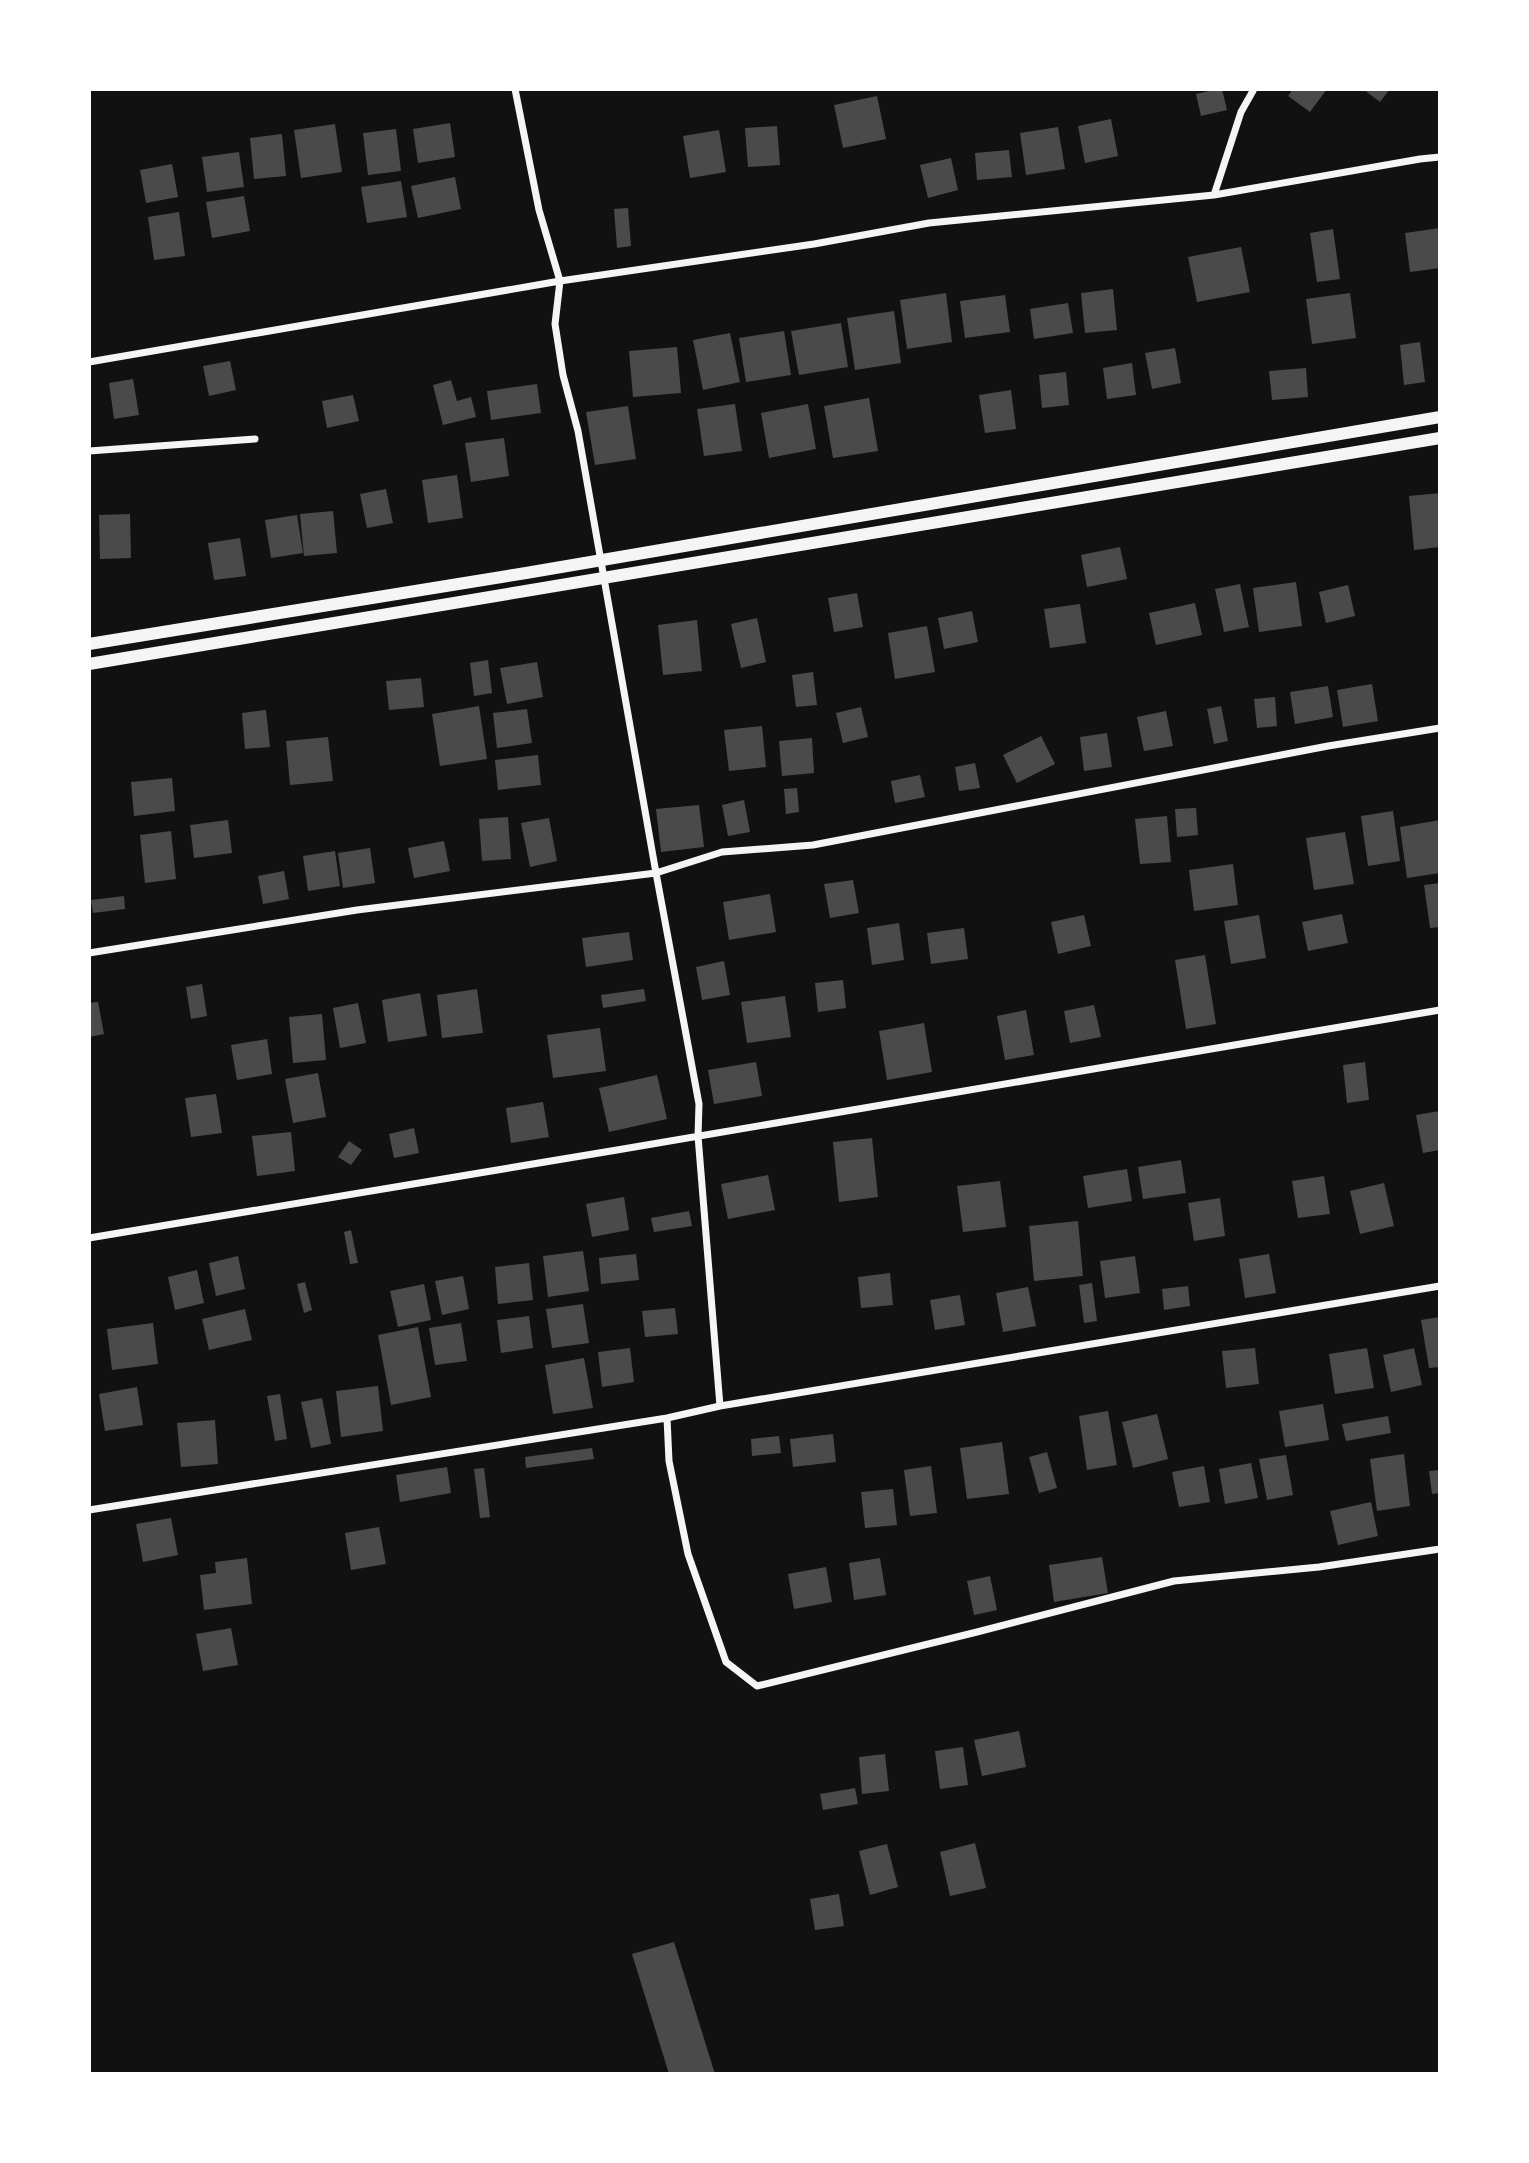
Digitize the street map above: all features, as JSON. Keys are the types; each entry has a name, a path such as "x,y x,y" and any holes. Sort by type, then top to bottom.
{"street":[{"path":"515,89 540,210 561,281 555,324 563,374 578,431 699,1104 698,1136 720,1406"},
{"path":"1214,195 1241,112 1254,89"},
{"path":"89,362 561,281 814,244 929,223 1214,195 1440,157"},
{"path":"89,644 486,580 1440,417"},
{"path":"89,664 1440,438"},
{"path":"89,451 255,439"},
{"path":"89,953 357,910 656,873 722,852 813,845 1440,727"},
{"path":"89,1238 1440,1010"},
{"path":"89,1510 667,1418 720,1406 1440,1286"},
{"path":"667,1418 669,1461 688,1554 726,1662 757,1686 1174,1581 1319,1567 1440,1549"}],"building":[{"path":"1222,89 1227,110 1201,116 1196,94"},
{"path":"1293,89 1327,89 1310,112 1288,96"},
{"path":"1363,89 1390,89 1380,102"},
{"path":"877,96 886,139 843,148 834,105"},
{"path":"1111,119 1118,156 1085,163 1078,126"},
{"path":"450,123 455,157 418,163 413,129"},
{"path":"335,124 342,172 301,178 294,130"},
{"path":"777,126 780,165 748,167 745,128"},
{"path":"1058,127 1065,169 1026,175 1020,133"},
{"path":"396,129 401,171 368,175 363,133"},
{"path":"719,130 726,172 690,178 683,136"},
{"path":"282,134 286,176 254,179 250,138"},
{"path":"1009,150 1012,177 977,180 975,153"},
{"path":"239,152 244,187 207,192 202,157"},
{"path":"951,158 958,190 928,198 920,165"},
{"path":"172,164 178,197 146,203 140,170"},
{"path":"455,177 461,209 418,218 411,186"},
{"path":"401,181 407,217 367,223 361,187"},
{"path":"244,196 250,231 212,238 206,202"},
{"path":"628,208 631,246 617,248 614,209"},
{"path":"179,212 185,256 154,260 148,217"},
{"path":"1440,228 1440,268 1410,272 1405,233"},
{"path":"1333,229 1340,279 1317,282 1310,233"},
{"path":"1241,247 1250,292 1197,302 1188,257"},
{"path":"1113,289 1117,330 1085,333 1081,293"},
{"path":"946,293 952,342 907,349 900,300"},
{"path":"1350,293 1356,338 1312,344 1306,299"},
{"path":"1005,295 1010,332 965,338 960,301"},
{"path":"1068,303 1073,333 1034,339 1030,309"},
{"path":"894,311 901,363 855,370 847,318"},
{"path":"841,323 848,367 799,375 791,331"},
{"path":"784,331 791,375 746,382 739,338"},
{"path":"730,333 740,382 703,390 693,340"},
{"path":"1420,342 1425,382 1404,385 1400,345"},
{"path":"677,347 681,393 633,397 629,351"},
{"path":"1175,348 1181,383 1152,389 1145,353"},
{"path":"230,361 236,390 209,396 203,366"},
{"path":"1132,363 1136,395 1107,399 1103,368"},
{"path":"1306,368 1308,397 1272,400 1269,371"},
{"path":"1066,372 1069,405 1042,408 1039,375"},
{"path":"133,379 139,415 114,419 109,383"},
{"path":"451,380 457,401 471,397 476,417 443,425 433,385"},
{"path":"537,384 541,413 491,420 487,391"},
{"path":"1011,390 1016,429 985,433 979,395"},
{"path":"353,395 359,421 327,428 322,401"},
{"path":"869,398 878,451 833,458 824,406"},
{"path":"735,404 742,451 704,456 697,409"},
{"path":"808,404 816,449 769,458 761,413"},
{"path":"628,406 636,459 595,465 586,412"},
{"path":"504,438 509,476 471,482 465,443"},
{"path":"457,475 463,518 428,523 422,480"},
{"path":"386,489 393,523 367,528 360,494"},
{"path":"1440,493 1440,547 1414,550 1409,496"},
{"path":"333,511 337,553 304,556 300,514"},
{"path":"130,514 131,558 100,559 99,515"},
{"path":"297,515 303,553 271,558 265,520"},
{"path":"240,538 246,576 214,580 208,543"},
{"path":"1120,547 1127,579 1087,587 1081,555"},
{"path":"1296,582 1302,626 1259,632 1253,588"},
{"path":"1240,584 1249,627 1224,632 1215,589"},
{"path":"1348,585 1355,616 1326,623 1319,592"},
{"path":"857,593 863,627 834,632 828,598"},
{"path":"1195,603 1202,635 1156,645 1149,613"},
{"path":"1080,604 1086,643 1050,648 1044,609"},
{"path":"972,611 978,642 944,649 938,618"},
{"path":"757,618 766,662 741,668 731,624"},
{"path":"697,620 702,671 663,675 658,625"},
{"path":"927,626 935,672 895,679 888,633"},
{"path":"488,660 492,693 474,696 470,663"},
{"path":"537,662 543,697 507,704 500,668"},
{"path":"813,672 817,705 796,707 792,675"},
{"path":"421,678 424,707 389,710 386,681"},
{"path":"1372,684 1378,721 1343,727 1337,690"},
{"path":"1328,686 1333,717 1295,724 1290,692"},
{"path":"1275,697 1277,726 1257,728 1254,699"},
{"path":"479,706 487,759 440,766 432,714"},
{"path":"1221,706 1228,741 1214,744 1207,709"},
{"path":"861,707 868,737 843,743 836,713"},
{"path":"527,709 532,743 497,748 493,713"},
{"path":"266,710 270,747 245,749 242,713"},
{"path":"1166,711 1173,746 1144,751 1137,717"},
{"path":"762,726 766,767 729,771 724,730"},
{"path":"1107,733 1112,767 1084,771 1080,737"},
{"path":"1041,736 1055,764 1017,783 1003,755"},
{"path":"328,737 333,781 290,785 286,741"},
{"path":"812,738 814,773 782,776 779,741"},
{"path":"538,755 541,785 498,790 495,760"},
{"path":"975,763 980,788 959,791 955,767"},
{"path":"920,775 925,797 895,803 891,781"},
{"path":"172,778 175,811 134,816 131,782"},
{"path":"797,788 799,812 786,814 784,789"},
{"path":"744,800 750,832 728,836 722,805"},
{"path":"699,805 704,847 661,852 656,809"},
{"path":"1196,808 1198,835 1177,837 1175,809"},
{"path":"1393,811 1400,861 1368,866 1361,816"},
{"path":"1167,816 1171,862 1140,864 1135,819"},
{"path":"508,817 511,859 482,861 479,819"},
{"path":"549,818 557,861 530,867 521,823"},
{"path":"228,820 232,853 194,858 190,825"},
{"path":"1440,820 1440,873 1407,878 1400,827"},
{"path":"171,831 176,879 145,883 140,835"},
{"path":"1345,832 1354,884 1314,890 1306,838"},
{"path":"444,841 450,871 414,878 408,848"},
{"path":"370,848 375,883 343,888 338,853"},
{"path":"335,851 340,886 308,891 303,856"},
{"path":"1233,864 1238,905 1194,911 1189,870"},
{"path":"284,871 289,899 263,904 258,876"},
{"path":"853,880 859,913 830,918 824,884"},
{"path":"1440,883 1440,927 1430,928 1424,885"},
{"path":"770,894 776,932 729,940 723,902"},
{"path":"124,896 125,909 93,913 91,900"},
{"path":"1342,914 1348,943 1308,951 1302,922"},
{"path":"1084,915 1091,946 1058,954 1051,922"},
{"path":"1259,915 1266,958 1231,964 1224,921"},
{"path":"899,923 904,960 872,965 867,928"},
{"path":"964,928 968,959 931,964 927,933"},
{"path":"629,932 633,960 586,967 582,938"},
{"path":"1205,955 1216,1024 1186,1029 1175,960"},
{"path":"724,961 730,995 702,1000 696,967"},
{"path":"843,980 846,1008 818,1012 815,983"},
{"path":"202,984 207,1016 191,1019 186,987"},
{"path":"477,989 483,1033 442,1038 437,995"},
{"path":"644,989 646,1001 603,1008 601,995"},
{"path":"420,993 427,1036 388,1042 382,1000"},
{"path":"785,996 791,1037 747,1043 741,1002"},
{"path":"98,1002 104,1034 89,1037 89,1003"},
{"path":"358,1003 366,1043 340,1048 333,1008"},
{"path":"1094,1005 1101,1037 1070,1043 1064,1011"},
{"path":"1026,1010 1034,1055 1005,1060 997,1016"},
{"path":"322,1014 326,1060 293,1063 289,1017"},
{"path":"924,1023 932,1072 887,1080 879,1031"},
{"path":"600,1028 606,1071 553,1078 547,1035"},
{"path":"267,1039 272,1074 237,1080 231,1045"},
{"path":"756,1062 762,1096 714,1104 708,1070"},
{"path":"1365,1062 1369,1100 1347,1103 1343,1065"},
{"path":"318,1073 326,1117 293,1123 285,1079"},
{"path":"657,1075 667,1119 609,1132 599,1088"},
{"path":"216,1094 222,1133 191,1137 185,1098"},
{"path":"543,1102 549,1137 511,1143 506,1108"},
{"path":"1440,1111 1440,1150 1423,1153 1416,1115"},
{"path":"414,1128 419,1153 394,1158 389,1134"},
{"path":"291,1132 295,1171 257,1176 252,1136"},
{"path":"872,1138 878,1197 839,1202 833,1142"},
{"path":"349,1141 362,1150 351,1165 338,1157"},
{"path":"1181,1160 1186,1193 1143,1199 1138,1167"},
{"path":"1127,1169 1132,1201 1088,1208 1083,1176"},
{"path":"768,1175 775,1210 728,1219 721,1184"},
{"path":"1324,1176 1330,1214 1298,1218 1292,1181"},
{"path":"1000,1181 1006,1227 963,1232 957,1186"},
{"path":"1384,1183 1394,1226 1360,1234 1350,1191"},
{"path":"624,1197 629,1230 592,1237 586,1204"},
{"path":"1220,1198 1225,1236 1194,1241 1188,1203"},
{"path":"689,1211 692,1226 654,1232 651,1218"},
{"path":"1078,1221 1083,1276 1034,1281 1029,1226"},
{"path":"351,1230 358,1263 350,1264 344,1232"},
{"path":"583,1251 589,1291 548,1297 543,1256"},
{"path":"636,1254 639,1280 601,1284 599,1258"},
{"path":"1269,1254 1276,1293 1245,1298 1239,1259"},
{"path":"238,1256 245,1289 216,1296 209,1263"},
{"path":"1135,1256 1140,1293 1105,1298 1100,1261"},
{"path":"529,1263 533,1300 498,1304 495,1267"},
{"path":"197,1270 204,1303 175,1310 168,1277"},
{"path":"890,1273 893,1305 861,1308 858,1277"},
{"path":"463,1276 469,1309 442,1315 435,1281"},
{"path":"305,1282 312,1310 304,1313 297,1284"},
{"path":"1092,1283 1097,1321 1084,1323 1079,1285"},
{"path":"424,1284 431,1320 398,1327 390,1291"},
{"path":"1188,1286 1190,1306 1164,1310 1162,1289"},
{"path":"1028,1287 1036,1326 1003,1332 996,1293"},
{"path":"960,1295 965,1325 935,1330 930,1300"},
{"path":"583,1304 589,1343 552,1348 546,1309"},
{"path":"675,1308 678,1334 645,1337 642,1311"},
{"path":"245,1309 252,1340 209,1350 202,1319"},
{"path":"529,1316 533,1348 501,1353 497,1320"},
{"path":"1440,1317 1440,1367 1429,1368 1421,1320"},
{"path":"153,1323 158,1364 112,1370 107,1329"},
{"path":"461,1323 467,1361 435,1365 429,1328"},
{"path":"418,1327 431,1397 391,1405 378,1335"},
{"path":"630,1348 634,1382 602,1387 598,1352"},
{"path":"1255,1348 1259,1384 1226,1388 1222,1351"},
{"path":"1367,1348 1374,1388 1335,1394 1329,1354"},
{"path":"1414,1348 1422,1385 1391,1392 1383,1355"},
{"path":"584,1358 593,1408 553,1414 545,1365"},
{"path":"378,1386 383,1431 341,1437 336,1391"},
{"path":"137,1387 143,1425 105,1431 99,1394"},
{"path":"280,1394 287,1439 275,1441 267,1396"},
{"path":"322,1398 331,1444 311,1448 301,1402"},
{"path":"1323,1404 1329,1440 1285,1447 1279,1411"},
{"path":"1108,1411 1117,1465 1087,1470 1079,1416"},
{"path":"1157,1414 1168,1459 1133,1468 1122,1422"},
{"path":"1388,1416 1391,1433 1346,1441 1342,1424"},
{"path":"215,1420 218,1464 181,1467 177,1423"},
{"path":"833,1434 836,1462 793,1467 790,1439"},
{"path":"779,1436 781,1453 752,1456 751,1439"},
{"path":"1002,1442 1009,1494 967,1499 960,1448"},
{"path":"592,1448 594,1459 526,1468 525,1457"},
{"path":"1047,1452 1057,1488 1039,1493 1029,1457"},
{"path":"1404,1454 1410,1506 1377,1511 1370,1459"},
{"path":"1286,1455 1293,1495 1267,1500 1259,1459"},
{"path":"1251,1463 1258,1498 1225,1504 1219,1469"},
{"path":"931,1466 937,1513 910,1516 904,1470"},
{"path":"1204,1466 1210,1502 1179,1507 1172,1472"},
{"path":"447,1467 451,1493 400,1502 396,1475"},
{"path":"484,1468 490,1517 480,1518 474,1469"},
{"path":"1440,1470 1440,1493 1432,1494 1429,1471"},
{"path":"893,1489 897,1525 865,1528 861,1492"},
{"path":"1371,1502 1378,1536 1338,1545 1330,1511"},
{"path":"171,1518 178,1555 143,1562 136,1524"},
{"path":"379,1527 386,1564 351,1570 345,1533"},
{"path":"1102,1557 1108,1593 1054,1602 1049,1565"},
{"path":"247,1558 252,1604 204,1610 200,1575 216,1573 215,1562"},
{"path":"880,1558 886,1595 854,1600 849,1563"},
{"path":"826,1567 832,1602 794,1609 788,1574"},
{"path":"990,1576 997,1610 974,1615 967,1581"},
{"path":"231,1628 238,1665 203,1671 196,1634"},
{"path":"1019,1731 1026,1767 982,1776 974,1740"},
{"path":"963,1747 968,1785 940,1789 935,1751"},
{"path":"885,1754 889,1791 862,1794 859,1757"},
{"path":"855,1788 858,1804 823,1810 820,1794"},
{"path":"975,1843 986,1888 950,1896 940,1852"},
{"path":"887,1844 898,1887 870,1895 859,1851"},
{"path":"839,1894 844,1926 815,1930 810,1899"},
{"path":"674,1942 715,2074 669,2074 632,1954"}]}
